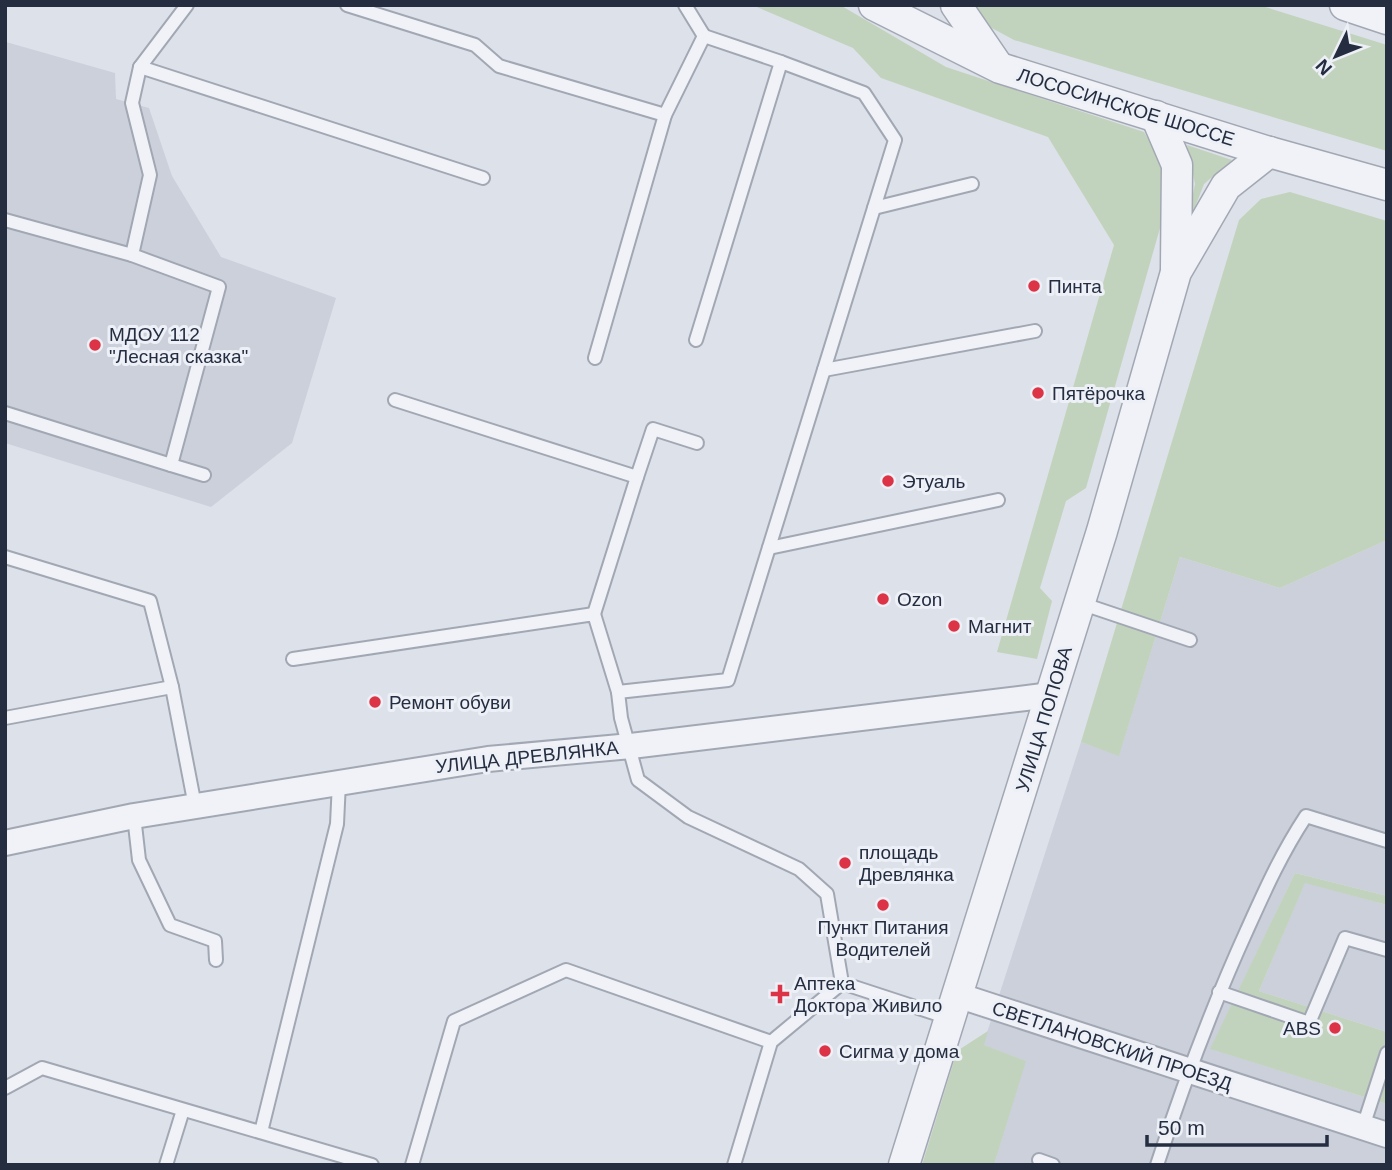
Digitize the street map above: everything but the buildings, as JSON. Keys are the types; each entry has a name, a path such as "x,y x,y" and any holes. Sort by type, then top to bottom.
{"street":[{"name":"ЛОСОСИНСКОЕ ШОССЕ","path":"874,5 1000,68 1269,152 1387,185"},
{"path":"956,5 1000,68"},
{"path":"1345,5 1387,19"},
{"name":"УЛИЦА ПОПОВА","path":"1156,117 1177,164 1176,272"},
{"name":"УЛИЦА ПОПОВА","path":"904,1165 1080,603 1176,272 1226,186 1269,152"},
{"name":"УЛИЦА ДРЕВЛЯНКА","path":"5,843 134,816 488,759 631,746 1051,695"},
{"name":"СВЕТЛАНОВСКИЙ ПРОЕЗД","path":"953,1006 1188,1070 1387,1135"}],"lane":[{"path":"132,255 150,175 132,103 141,67 187,5"},
{"path":"347,5 475,45 499,66 665,116"},
{"path":"618,692 728,680 895,140 864,93 704,36 685,5"},
{"path":"596,358 665,116 704,36"},
{"path":"696,340 781,62"},
{"path":"141,67 483,178"},
{"path":"874,208 972,184"},
{"path":"5,220 132,255 219,287 171,465"},
{"path":"824,370 1035,331"},
{"path":"395,400 637,477"},
{"path":"5,413 204,475"},
{"path":"697,443 653,429 594,614 618,692 621,718 631,746 638,780 688,817 799,869 827,894 842,983"},
{"path":"769,548 998,500"},
{"path":"5,557 150,601 172,687 195,806"},
{"path":"1080,603 1190,640"},
{"path":"293,659 594,614"},
{"path":"5,718 172,687"},
{"path":"261,1132 337,824 339,782"},
{"path":"134,816 139,860 170,925 215,941 216,960"},
{"path":"1157,1165 1188,1070 1219,992 1283,851 1306,816 1387,841"},
{"path":"1219,992 1309,1023 1345,938 1387,950"},
{"path":"412,1165 454,1021 566,970 771,1042"},
{"path":"842,983 953,1006"},
{"path":"734,1165 771,1042 842,983"},
{"path":"1363,1127 1387,1053"},
{"path":"5,1088 42,1068 372,1165"},
{"path":"166,1165 183,1110"},
{"path":"1039,1160 1053,1165"}],"shaded area":[{"path":"6,42 115,73 116,99 149,108 172,176 221,257 336,298 292,443 211,507 5,443"},
{"path":"1387,540 1387,896 1295,873 1211,1049 1387,1104 1387,1165 994,1165 1025,1061 983,1045 1081,742 1119,755 1180,557 1280,588"},
{"path":"1305,882 1387,905 1387,1032 1259,991"}],"green space":[{"path":"752,5 840,5 946,67 1144,132 1165,167 1162,221 1086,488 1066,501 1040,588 1052,601 1037,659 997,652 1114,245 1048,137 881,78 853,48"},
{"path":"974,5 1259,5 1387,45 1387,151 1014,40 988,26"},
{"path":"1187,145 1232,160 1204,184 1185,233 1195,184"},
{"path":"1290,192 1387,221 1387,540 1280,588 1180,557 1119,756 1081,742 1239,220 1261,199"},
{"path":"1295,873 1387,896 1387,905 1305,883 1259,991 1387,1032 1387,1104 1210,1049"},
{"path":"988,1031 984,1045 1026,1061 994,1165 922,1165 957,1051"}],"place":[{"name":"Пинта","path":"1034,286"},
{"name":"МДОУ 112 \"Лесная сказка\"","path":"95,345"},
{"name":"Пятёрочка","path":"1038,393"},
{"name":"Этуаль","path":"888,481"},
{"name":"Ozon","path":"883,599"},
{"name":"Магнит","path":"954,626"},
{"name":"Ремонт обуви","path":"375,702"},
{"name":"площадь Древлянка","path":"845,863"},
{"name":"Пункт Питания Водителей","path":"883,905"},
{"name":"Аптека Доктора Живило","path":"780,994"},
{"name":"ABS","path":"1335,1028"},
{"name":"Сигма у дома","path":"825,1051"}]}
